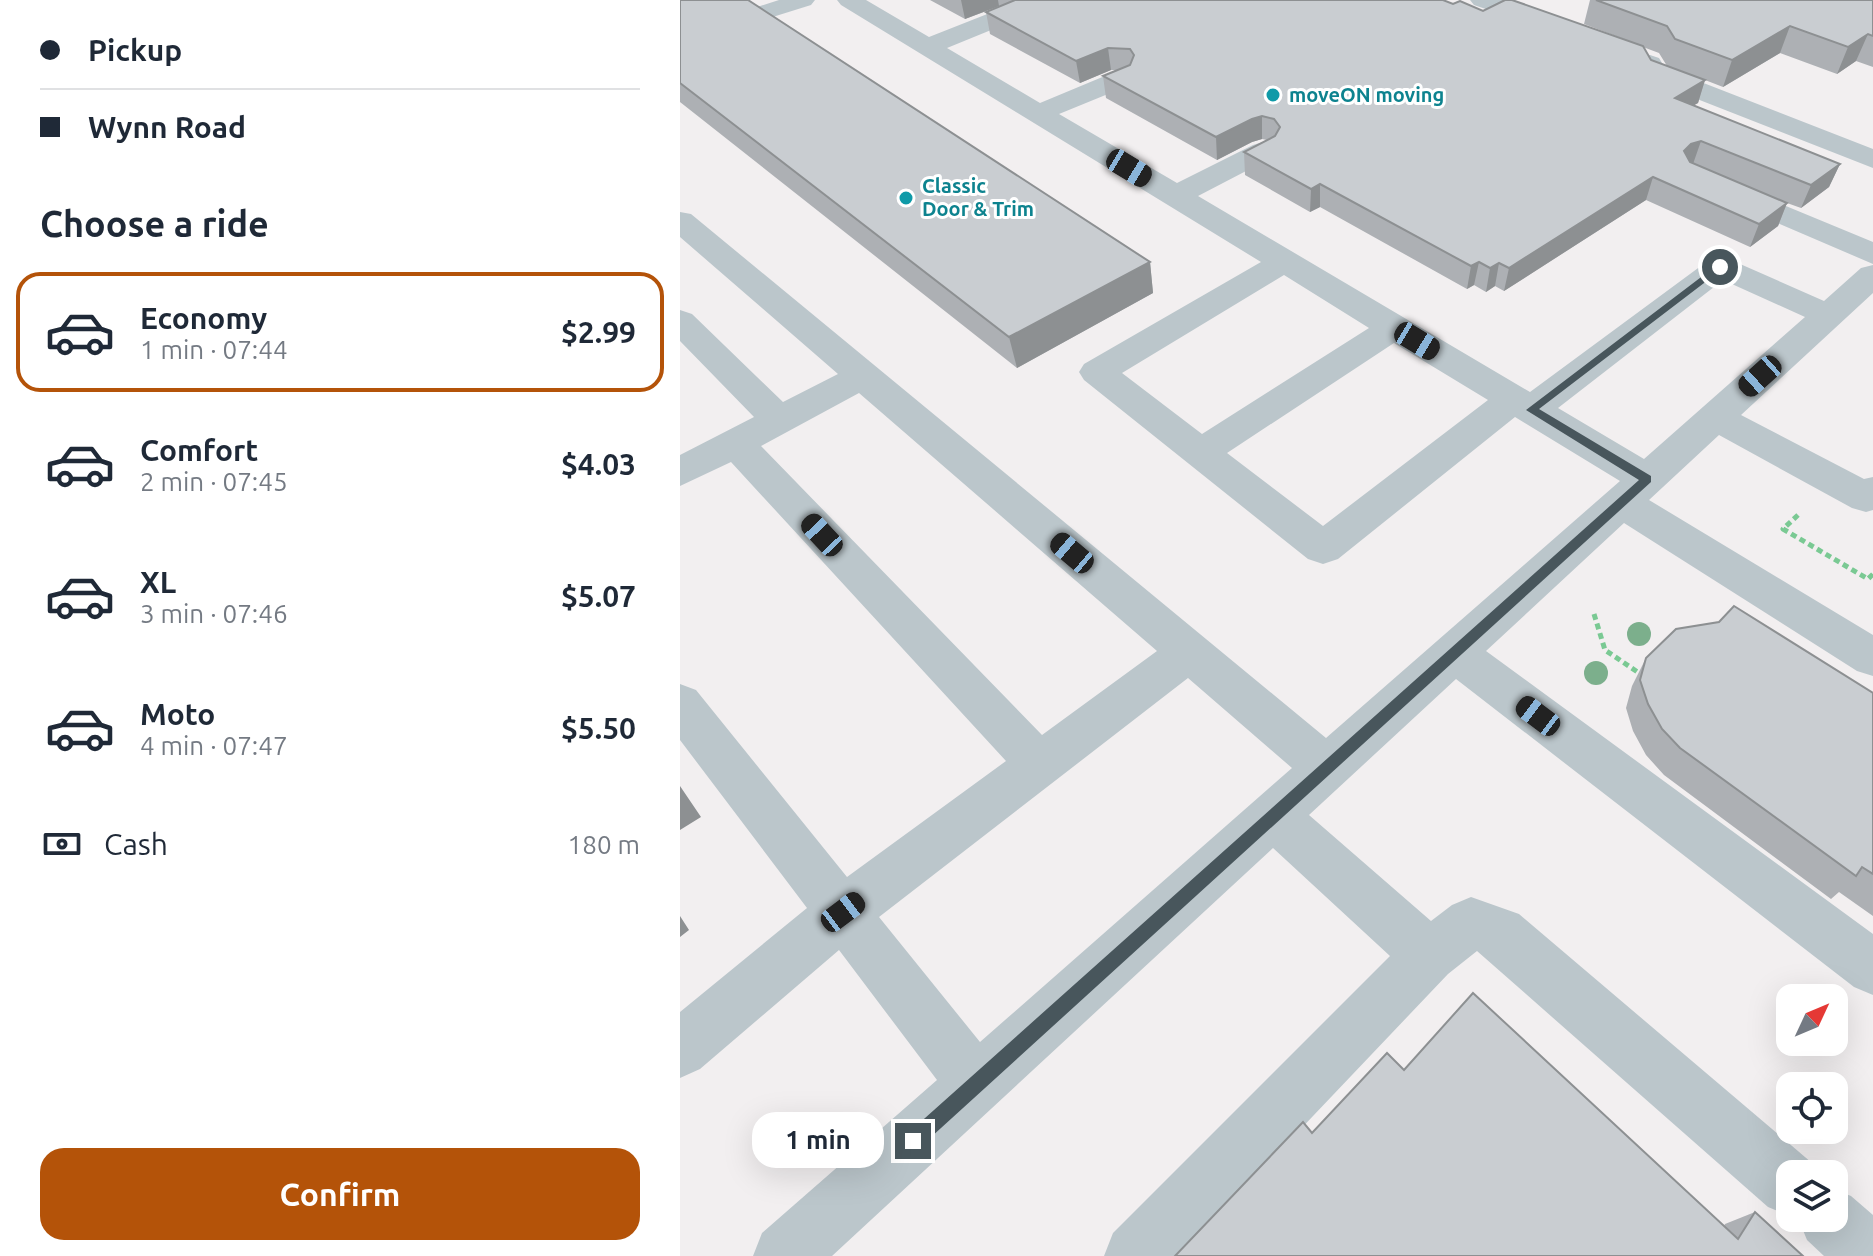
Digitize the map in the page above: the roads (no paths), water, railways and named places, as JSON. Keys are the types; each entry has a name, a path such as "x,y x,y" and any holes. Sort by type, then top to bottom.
{"street":[{"path":"763,13 803,0"},
{"path":"849,0 1522,404 1634,491 1873,658"},
{"path":"1482,0 1504,5 1577,33"},
{"path":"927,47 1009,14"},
{"path":"1620,50 1649,61 1655,73 1873,159"},
{"path":"1038,113 1121,79"},
{"path":"1175,196 1263,151"},
{"path":"1708,183 1873,254"},
{"path":"680,221 1327,768"},
{"path":"1285,261 1097,372 1323,548 1522,404 1720,267 1856,298"},
{"path":"785,1256 1715,417 1856,298"},
{"path":"680,321 779,420"},
{"path":"1201,452 1394,327"},
{"path":"680,472 862,376"},
{"path":"1715,417 1866,498 1873,491"},
{"path":"736,443 1039,764"},
{"path":"680,1049 843,912 1189,652"},
{"path":"1454,652 1873,968"},
{"path":"680,704 977,1084"},
{"path":"1274,816 1429,955"},
{"path":"1136,1256 1429,955 1471,923 1500,933 1776,1173"},
{"path":"1845,1232 1872,1256"}],"place":[{"name":"moveON moving","path":"1273,95"},
{"name":"Classic Door & Trim","path":"906,198"}]}
